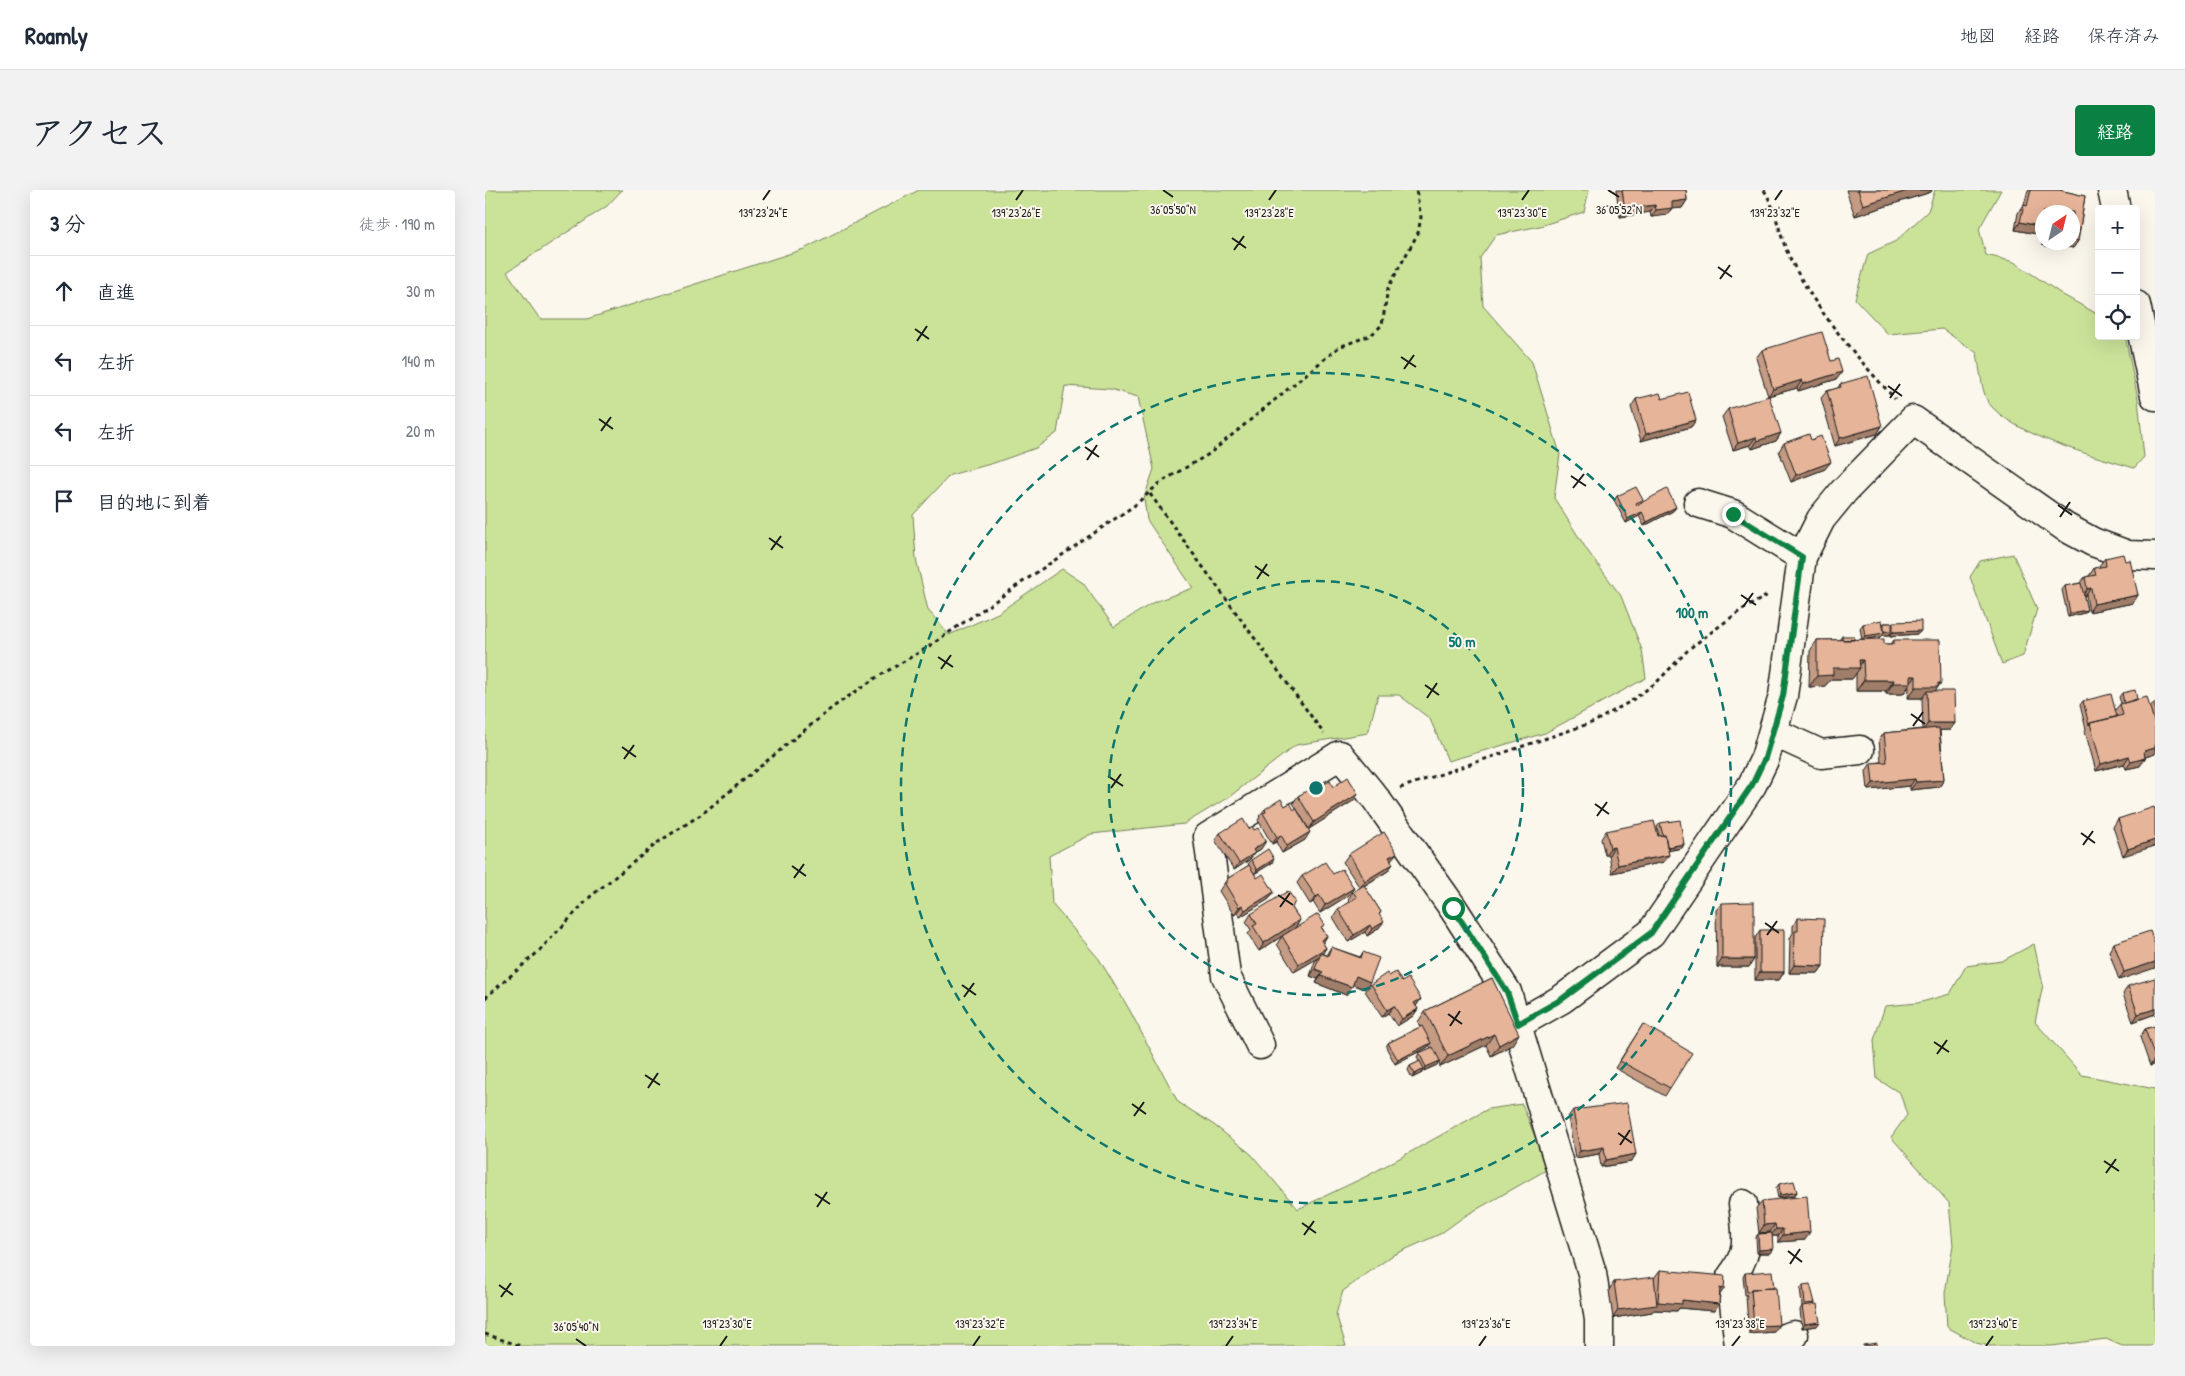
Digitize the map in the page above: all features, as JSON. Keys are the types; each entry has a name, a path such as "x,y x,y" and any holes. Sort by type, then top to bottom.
{"main road":[{"path":"2113,190 2115,205"},
{"path":"2140,324 2155,396"},
{"path":"1518,1024 1562,999 1651,933 1752,785 1765,758 1783,696 1801,563 1821,519 1844,491 1913,420 2065,527 2093,542 2128,555 2155,556"},
{"path":"1698,503 1733,514 1801,563"},
{"path":"1773,732 1821,754 1860,750"},
{"path":"1261,1045 1226,976 1208,837 1340,755 1453,908 1507,992 1593,1272 1599,1320 1599,1346"},
{"path":"1739,1346 1731,1277 1745,1255 1747,1231 1743,1204"},
{"path":"1757,1346 1794,1335"}],"path":[{"path":"485,998 539,952 591,896 661,841 702,814 833,707 877,677 925,649 1150,494 1161,482 1209,454 1339,347 1371,335 1382,325 1388,288 1418,233 1421,217 1416,190"},
{"path":"1764,190 1771,202 1789,257 1824,316 1856,356 1913,420"},
{"path":"1150,494 1286,684 1340,755"},
{"path":"1375,800 1410,784 1594,722 1631,701 1657,682 1690,648 1740,611 1769,595 1801,563"},
{"path":"485,1334 521,1346"}],"green space":[{"path":"485,190 622,190 607,206 507,272 540,319 587,319 804,249 919,190 1589,190 1584,212 1540,226 1496,235 1480,258 1483,306 1532,362 1560,454 1554,498 1587,550 1621,596 1642,650 1646,678 1545,733 1448,761 1430,719 1399,695 1378,695 1368,733 1296,745 1229,797 1184,824 1091,834 1049,856 1052,904 1099,959 1129,1009 1178,1102 1214,1125 1251,1154 1298,1209 1369,1175 1488,1109 1522,1104 1548,1169 1465,1216 1440,1234 1393,1255 1343,1291 1336,1314 1346,1346 485,1346","holes":["1065,386 1110,389 1138,397 1154,469 1144,498 1147,520 1193,588 1154,602 1114,627 1083,583 1062,569 998,613 949,635 928,610 916,559 913,515 950,475 994,463 1036,448 1057,433"]},
{"path":"1935,190 2001,190 1979,229 1986,255 2014,262 2063,295 2095,313 2095,340 2126,340 2138,399 2144,457 2134,468 2077,451 2015,425 1999,414 1988,402 1982,385 1977,353 1942,329 1888,334 1855,299 1868,254 1896,241 1928,211"},
{"path":"2013,554 2037,609 2023,656 2002,664 1970,577 1980,561"},
{"path":"2034,944 2043,985 2035,1022 2082,1075 2155,1089 2155,1346 2122,1346 2106,1339 2052,1346 1989,1346 1976,1343 1947,1327 1945,1293 1953,1245 1949,1203 1891,1137 1907,1115 1900,1093 1877,1079 1874,1040 1885,1006 1918,1003 1950,994 1966,966 2002,961"}],"building":[{"path":"1622,190 1686,190 1687,200 1672,202 1672,208 1656,210 1655,205 1625,209"},
{"path":"1858,190 1910,190 1863,205"},
{"path":"2031,190 2059,190 2085,196 2080,228 2080,205 2035,205 2035,225 2020,222 2024,205 2027,206"},
{"path":"1822,332 1831,361 1838,359 1842,372 1803,384 1802,380 1773,389 1762,350"},
{"path":"1868,376 1882,426 1840,438 1827,391 1841,387 1840,384"},
{"path":"1688,392 1696,420 1646,434 1636,399 1660,393 1662,399"},
{"path":"1769,396 1781,433 1757,441 1756,437 1738,443 1728,409"},
{"path":"1809,434 1811,440 1821,436 1831,462 1796,475 1784,443"},
{"path":"1636,487 1643,500 1636,503 1637,505 1667,489 1676,507 1647,522 1642,512 1628,519 1617,496"},
{"path":"2123,554 2125,561 2130,560 2138,595 2094,604 2091,588 2087,589 2085,577 2096,575 2094,568 2106,566 2105,558"},
{"path":"2081,583 2087,610 2070,613 2065,586"},
{"path":"1882,620 1884,633 1865,636 1863,624"},
{"path":"1921,621 1921,631 1893,632 1893,622"},
{"path":"1884,623 1892,623 1892,631 1884,631"},
{"path":"1842,636 1854,636 1854,640 1842,640"},
{"path":"1884,639 1884,644 1894,644 1894,640 1940,640 1941,683 1938,683 1938,687 1916,687 1916,676 1911,676 1911,683 1893,683 1894,680 1864,680 1863,660 1859,660 1860,668 1833,668 1833,675 1817,676 1817,640"},
{"path":"2135,690 2137,699 2124,703 2122,693"},
{"path":"1927,691 1954,691 1955,723 1928,723"},
{"path":"2111,694 2117,717 2090,723 2089,725 2083,701"},
{"path":"2147,697 2155,725 2155,748 2144,751 2145,758 2131,762 2129,756 2101,764 2090,723 2123,715 2120,704"},
{"path":"1939,728 1944,780 1916,782 1915,779 1873,783 1871,763 1887,762 1884,733"},
{"path":"1348,777 1358,794 1314,822 1298,796 1322,782 1324,784 1330,781 1333,787"},
{"path":"1281,799 1285,806 1290,803 1294,810 1296,808 1310,832 1287,846 1281,835 1277,837 1263,813 1266,812 1265,809"},
{"path":"2154,807 2155,840 2128,849 2118,819"},
{"path":"1243,819 1249,829 1252,826 1254,830 1258,828 1266,841 1253,850 1255,853 1239,863 1220,833"},
{"path":"1680,820 1684,844 1667,847 1660,823"},
{"path":"1654,821 1658,836 1665,835 1669,855 1618,865 1614,847 1610,848 1606,831"},
{"path":"1384,832 1397,853 1389,857 1393,864 1365,881 1349,854"},
{"path":"1268,849 1274,859 1257,870 1251,860"},
{"path":"1325,862 1333,874 1342,869 1354,888 1325,905 1319,895 1316,897 1302,876"},
{"path":"1249,865 1257,878 1263,874 1274,892 1245,910 1242,905 1239,907 1225,884 1228,881 1227,879"},
{"path":"1364,885 1381,912 1379,914 1384,922 1372,929 1370,925 1354,935 1338,909 1357,897 1353,892"},
{"path":"1288,891 1295,901 1292,908 1300,920 1264,943 1253,926 1257,924 1251,914"},
{"path":"1754,902 1754,959 1722,959 1722,903"},
{"path":"1318,914 1325,925 1321,927 1327,936 1321,940 1326,948 1299,964 1282,936"},
{"path":"1798,918 1824,919 1823,966 1794,965 1795,931 1798,931"},
{"path":"1760,930 1784,930 1784,972 1760,972"},
{"path":"2150,931 2155,945 2155,962 2124,972 2114,943"},
{"path":"1331,947 1361,958 1363,952 1379,958 1370,982 1356,976 1352,987 1321,976 1323,972 1315,969 1321,953 1328,956"},
{"path":"1396,972 1402,982 1408,978 1421,999 1414,1003 1418,1009 1402,1019 1394,1006 1387,1010 1371,984 1387,973 1389,976"},
{"path":"1492,978 1519,1034 1499,1045 1494,1034 1448,1056 1425,1011"},
{"path":"2155,978 2155,1009 2138,1014 2128,986"},
{"path":"1643,1024 1692,1053 1670,1088 1620,1061"},
{"path":"1422,1026 1431,1043 1398,1060 1388,1043"},
{"path":"2155,1026 2155,1058 2145,1029"},
{"path":"1433,1047 1440,1061 1426,1067 1419,1053"},
{"path":"1420,1061 1424,1069 1415,1074 1410,1066"},
{"path":"1627,1103 1636,1154 1606,1160 1604,1147 1580,1151 1573,1110"},
{"path":"1794,1181 1797,1192 1780,1195 1779,1184"},
{"path":"1807,1196 1810,1232 1783,1235 1783,1229 1776,1229 1775,1224 1764,1225 1762,1201"},
{"path":"1772,1233 1773,1249 1759,1250 1758,1234"},
{"path":"1660,1270 1725,1276 1724,1289 1720,1288 1719,1304 1682,1300 1682,1304 1658,1302"},
{"path":"1772,1271 1774,1288 1751,1289 1747,1292 1745,1273"},
{"path":"1654,1277 1657,1305 1618,1310 1614,1282"},
{"path":"1810,1284 1815,1303 1805,1304 1803,1285"},
{"path":"1776,1288 1779,1325 1754,1326 1751,1289"},
{"path":"1817,1304 1820,1322 1805,1324 1802,1306"},
{"path":"1877,1343 1877,1346 1863,1346 1863,1345"}],"route":[{"path":"1453,908 1507,992 1518,1024 1562,999 1651,933 1752,785 1765,758 1783,696 1792,619 1802,557 1733,514"}]}
